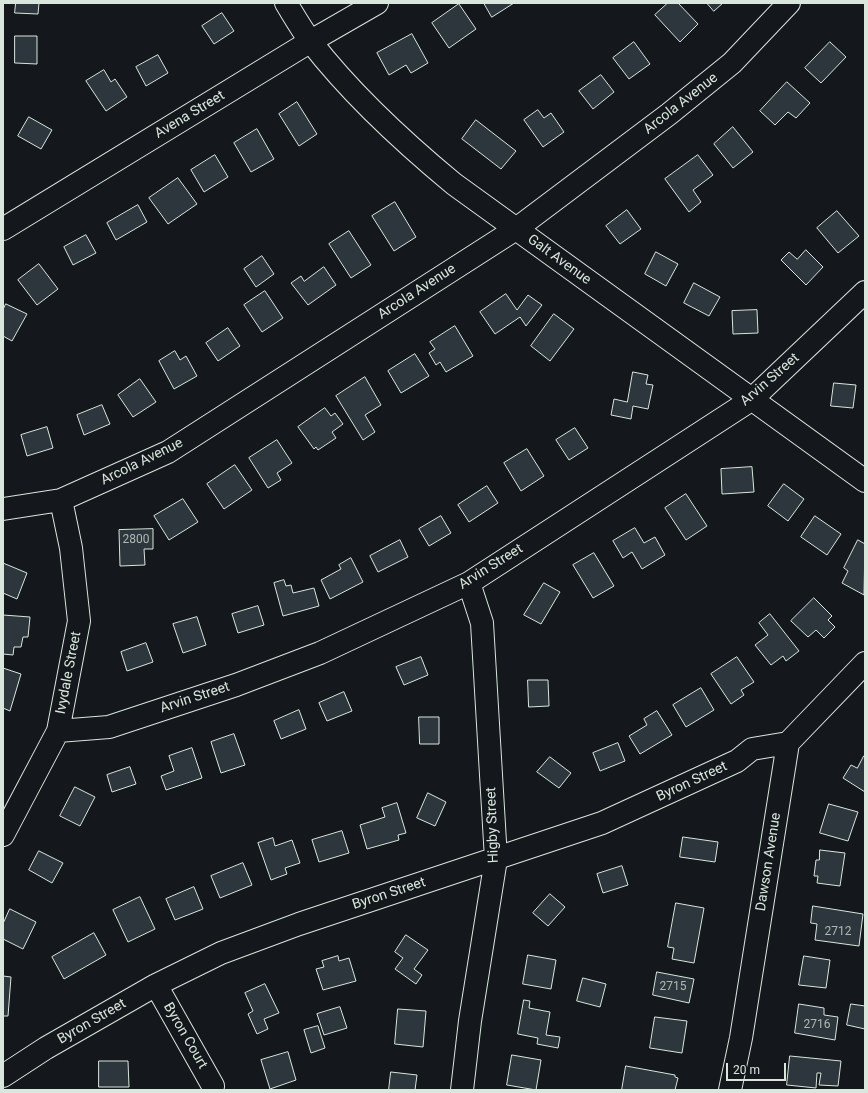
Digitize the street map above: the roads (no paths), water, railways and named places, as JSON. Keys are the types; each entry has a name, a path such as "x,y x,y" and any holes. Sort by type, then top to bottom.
{"street":[{"name":"Galt Avenue","path":"286,3 310,41 344,81 409,147 454,184 865,481"},
{"name":"Avena Street","path":"3,229 310,41 377,3"},
{"name":"Arcola Avenue","path":"3,510 61,500 168,452 516,229 669,114 732,63 789,3"},
{"name":"Arvin Street","path":"58,731 109,727 236,684 320,653 469,583 751,400 865,292"},
{"name":"Ivydale Street","path":"3,835 58,731 79,621 71,548 61,500"},
{"name":"Higby Street","path":"462,1090 470,1021 496,859 482,623 469,583"},
{"path":"788,743 865,663"},
{"name":"Byron Street","path":"3,1076 46,1048 156,985 221,953 285,929 602,823 737,761 752,749 788,743"},
{"name":"Dawson Avenue","path":"730,1090 741,1038 788,743"},
{"name":"Byron Court","path":"156,985 213,1086"}]}
